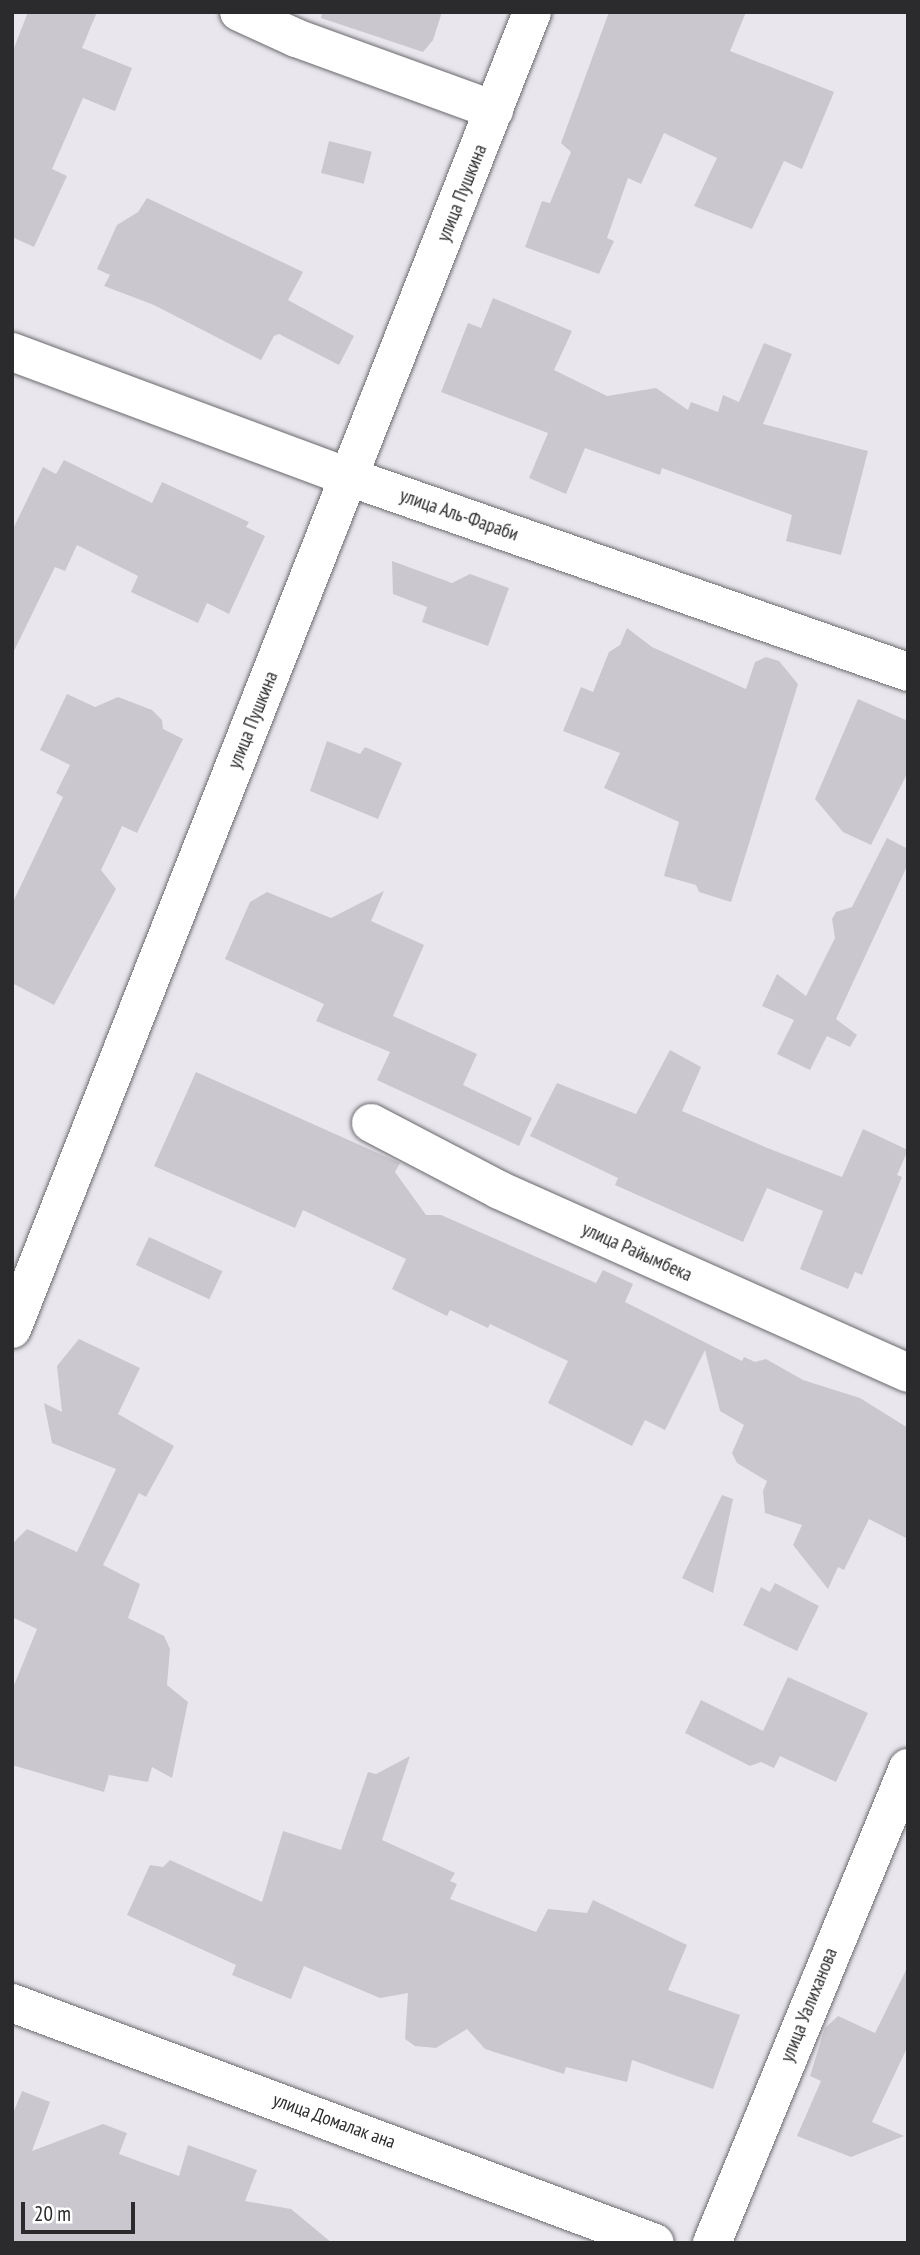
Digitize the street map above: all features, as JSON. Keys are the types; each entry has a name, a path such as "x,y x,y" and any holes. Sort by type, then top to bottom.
{"street":[{"path":"239,12 296,38 494,110"},
{"name":"улица Пушкина","path":"12,1329 532,12"},
{"name":"улица Аль-Фараби","path":"14,357 908,672"},
{"name":"улица Райымбека","path":"371,1123 499,1190 908,1373"},
{"name":"улица Уалиханова","path":"712,2243 908,1768"},
{"name":"улица Домалак ана","path":"12,2003 655,2243"}],"building":[{"path":"28,12 97,12 82,48 132,68 115,111 83,98 52,169 67,176 34,247 12,237 12,53"},
{"path":"322,12 442,12 433,40 423,52 321,18"},
{"path":"609,12 746,12 730,51 834,92 802,169 784,161 752,229 694,206 717,158 664,133 641,184 628,178 607,238 614,241 599,274 525,247 542,201 550,203 571,152 561,143"},
{"path":"329,141 372,152 364,184 321,173"},
{"path":"147,198 303,272 288,300 354,336 339,365 279,334 274,336 261,360 154,305 104,286 110,275 97,269 117,225 138,212"},
{"path":"493,298 572,331 554,370 607,396 656,388 688,410 691,402 718,412 723,395 739,402 764,343 792,354 763,424 868,451 841,555 786,541 792,515 662,468 660,475 585,448 566,494 529,478 548,433 441,392 468,323 481,328"},
{"path":"64,460 152,503 162,482 249,522 246,527 265,536 229,614 207,603 198,623 131,592 138,576 77,545 65,571 55,567 12,655 12,531 43,467 56,474"},
{"path":"392,561 452,583 470,574 509,588 488,646 422,622 427,607 393,594"},
{"path":"627,628 652,647 746,689 755,662 766,657 779,661 798,684 731,902 699,892 696,885 664,876 679,822 604,788 620,753 563,731 581,687 593,692 609,652 620,645"},
{"path":"67,694 95,707 118,697 152,710 162,720 163,729 183,739 137,833 122,826 101,870 116,889 54,1005 12,983 12,904 63,797 56,793 70,765 40,750"},
{"path":"858,699 908,721 908,772 871,845 843,832 815,799"},
{"path":"327,741 360,754 365,747 402,763 378,819 310,791"},
{"path":"887,838 908,849 908,864 836,1019 857,1035 850,1047 827,1036 810,1070 777,1054 794,1020 762,1006 777,974 806,996 835,938 832,919 836,912 852,907"},
{"path":"384,891 371,921 424,945 393,1016 477,1054 463,1085 532,1118 519,1146 377,1080 390,1052 316,1021 324,1004 225,959 250,902 267,892 331,918"},
{"path":"670,1050 701,1067 682,1111 765,1147 842,1177 863,1129 908,1150 897,1175 902,1177 862,1275 855,1272 848,1289 800,1269 823,1211 767,1188 743,1242 615,1185 618,1178 530,1136 557,1083 636,1114"},
{"path":"196,1072 400,1163 395,1172 426,1215 441,1215 596,1283 603,1270 633,1284 625,1302 742,1361 744,1357 755,1362 766,1359 803,1380 860,1398 908,1428 908,1539 869,1519 844,1570 838,1567 828,1589 793,1545 802,1525 765,1513 763,1491 767,1481 737,1463 732,1453 744,1425 720,1411 705,1350 665,1430 645,1420 632,1446 548,1403 568,1361 490,1324 488,1328 450,1310 447,1316 392,1289 406,1259 303,1210 295,1228 154,1166"},
{"path":"149,1237 222,1271 209,1299 136,1265"},
{"path":"79,1339 140,1368 118,1414 174,1446 146,1497 139,1493 103,1565 140,1584 128,1618 164,1636 170,1649 167,1685 188,1702 172,1778 152,1767 148,1782 109,1775 104,1792 12,1765 12,1690 37,1629 12,1617 12,1544 27,1529 77,1552 116,1469 52,1443 44,1403 62,1412 57,1366"},
{"path":"722,1495 733,1499 713,1593 682,1578"},
{"path":"775,1583 819,1606 797,1651 743,1625 761,1587 770,1592"},
{"path":"788,1677 868,1713 836,1782 780,1756 774,1768 761,1762 750,1766 685,1733 701,1700 763,1731"},
{"path":"410,1756 382,1840 455,1873 450,1881 457,1884 450,1899 536,1932 548,1909 587,1913 593,1900 687,1945 668,1990 740,2015 713,2089 632,2060 627,2082 566,2067 564,2074 485,2049 467,2029 436,2048 415,2046 405,2039 408,1993 380,1998 304,1966 291,1999 232,1975 236,1965 127,1915 150,1865 163,1867 170,1860 262,1902 283,1831 341,1850 368,1772 376,1774"},
{"path":"908,1966 908,2046 872,2122 904,2136 851,2157 797,2136 821,2081 810,2076 825,2028 838,2016 875,2033"},
{"path":"22,2091 50,2102 32,2151 103,2124 127,2133 119,2154 179,2176 188,2145 257,2170 245,2201 291,2209 332,2243 12,2243 12,2116"}]}
